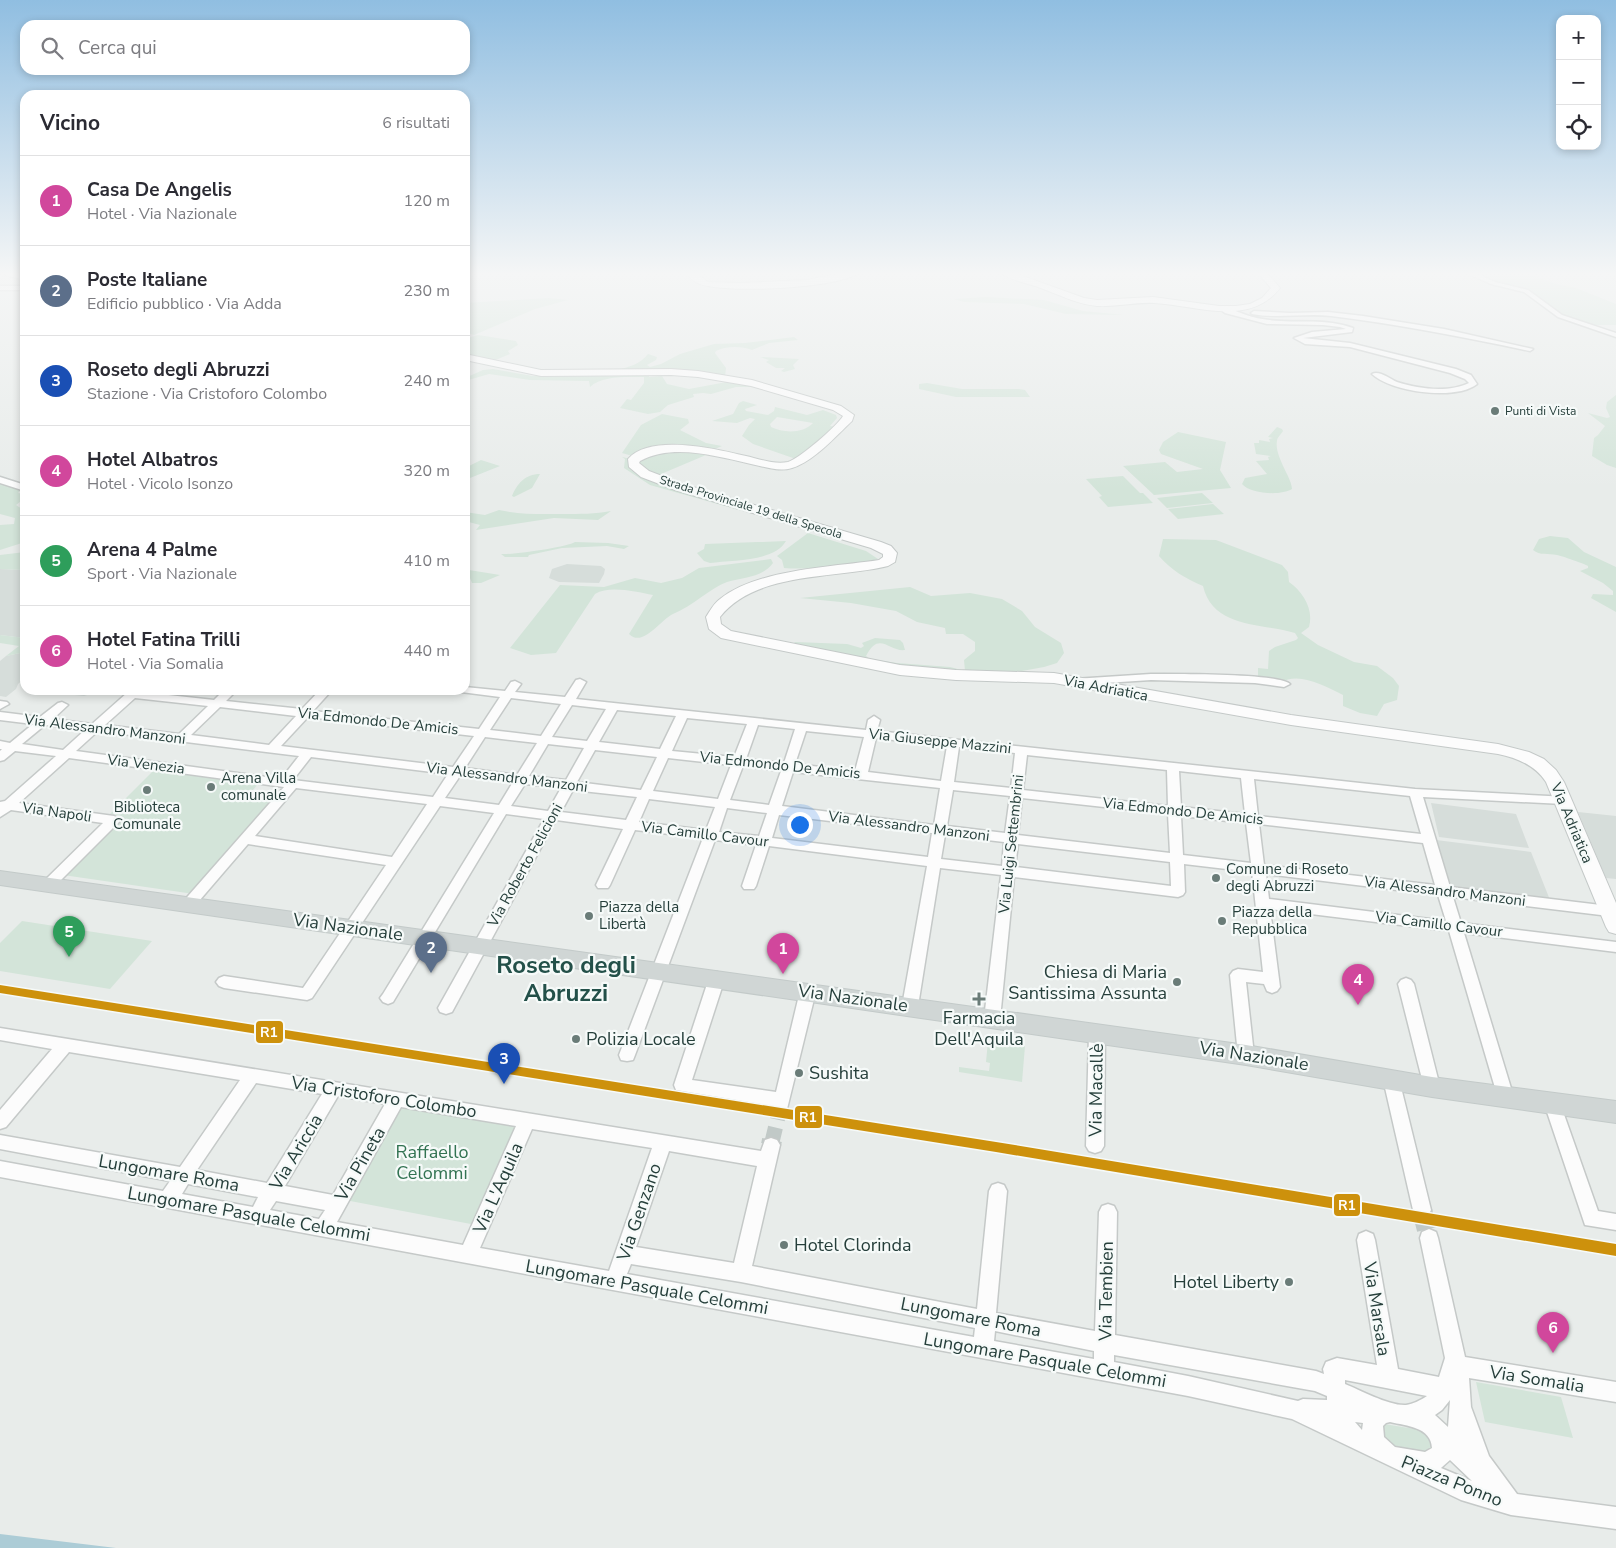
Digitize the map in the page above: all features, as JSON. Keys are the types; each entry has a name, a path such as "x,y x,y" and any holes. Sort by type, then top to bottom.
{"main road":[{"name":"Strada Provinciale 19 della Specola","path":"470,358 541,373 671,372 730,379 752,383 844,411 849,415 848,419 803,459 790,465 777,466 672,448 649,450 634,459 633,464 645,474 680,487 878,546"},
{"name":"Via Adriatica","path":"878,546 886,548 891,554 889,560 883,563 770,581 743,589 725,600 717,609 713,617 713,624 722,632 735,638 894,669 956,675 1040,677 1263,715 1516,753 1536,760 1546,768 1555,782 1616,927"},
{"name":"Via Nazionale","path":"0,878 1246,1054 1432,1087 1616,1112"}],"street":[{"path":"1339,344 1350,345 1453,371 1468,377 1473,384 1456,389 1426,390 1385,381 1376,374"},
{"path":"1507,344 1530,349"},
{"path":"0,480 20,486"},
{"path":"1074,682 1151,677 1255,680 1284,684"},
{"path":"388,998 580,682"},
{"path":"224,982 306,994 512,689"},
{"name":"Via Giuseppe Mazzini","path":"470,690 512,689 568,701 1415,793 1563,800"},
{"name":"Via Edmondo De Amicis","path":"95,727 131,695"},
{"name":"Via Edmondo De Amicis","path":"142,695 738,760 1428,839"},
{"path":"182,738 226,695"},
{"path":"272,749 321,695"},
{"path":"0,757 6,746 43,721 62,705"},
{"name":"Via Roberto Felicioni","path":"446,1008 613,706"},
{"name":"Via Alessandro Manzoni","path":"1,709 43,721 1609,911"},
{"path":"603,885 683,714"},
{"path":"861,774 874,720"},
{"path":"627,1055 754,721"},
{"path":"749,886 802,726"},
{"path":"3,808 95,727"},
{"path":"910,1006 941,830 954,743"},
{"name":"Via Venezia","path":"6,746 289,783"},
{"name":"Via Luigi Settembrini","path":"992,1019 1021,750"},
{"path":"188,904 289,783 308,753"},
{"path":"1173,767 1176,858"},
{"path":"1246,1054 1238,975 1272,983 1247,775"},
{"name":"Via Camillo Cavour","path":"289,783 1178,892 1176,858"},
{"path":"1415,793 1506,1098"},
{"name":"Via Napoli","path":"3,808 114,820 48,885"},
{"path":"244,839 394,862"},
{"name":"Via Camillo Cavour","path":"1262,903 1616,947"},
{"path":"717,978 682,1086 781,1102 808,991"},
{"path":"1406,984 1432,1087"},
{"name":"Via Cristoforo Colombo","path":"0,1034 663,1143 770,1152 740,1273"},
{"name":"Via Macallè","path":"1095,1146 1097,1034"},
{"path":"0,1122 65,1045"},
{"path":"168,1200 252,1076"},
{"path":"1391,1080 1422,1210"},
{"name":"Via Ariccia","path":"257,1216 334,1089"},
{"name":"Via Pineta","path":"324,1228 397,1099"},
{"path":"1552,1104 1592,1218 1616,1222"},
{"name":"Via L'Aquila","path":"468,1254 528,1121"},
{"name":"Lungomare Roma","path":"0,1142 338,1204"},
{"name":"Via Genzano","path":"616,1281 663,1143"},
{"name":"Lungomare Pasquale Celommi","path":"0,1169 1104,1370 1293,1409"},
{"path":"983,1348 998,1191"},
{"name":"Via Tembien","path":"1104,1370 1108,1212"},
{"path":"1429,1238 1456,1360"},
{"name":"Via Marsala","path":"1366,1240 1388,1378"},
{"name":"Lungomare Roma","path":"625,1254 740,1273 1105,1343 1316,1380 1335,1390"},
{"name":"Via Somalia","path":"1456,1360 1616,1392"},
{"name":"Piazza Ponno","path":"1392,1413 1373,1423 1372,1433 1377,1445 1390,1456 1425,1463 1435,1461 1443,1443 1456,1433 1456,1360"},
{"path":"1351,1435 1342,1422 1338,1411 1332,1372 1337,1368 1388,1378 1456,1400"},
{"name":"Piazza Ponno","path":"1335,1390 1392,1413 1423,1419 1443,1443 1511,1504"},
{"name":"Piazza Ponno","path":"1293,1409 1392,1413 1427,1409 1436,1402 1456,1400"},
{"name":"Piazza Ponno","path":"1456,1400 1481,1463 1511,1504"},
{"name":"Piazza Ponno","path":"1293,1409 1461,1489 1511,1504"},
{"path":"1511,1504 1616,1518"}],"shaded area":[{"path":"567,564 601,566 605,569 604,574 599,583 559,582 549,578 552,569"},
{"path":"0,569 20,570 20,637 0,635"},
{"path":"20,653 20,682 16,689 6,697 0,696 0,661 6,656"},
{"path":"1431,803 1516,814 1529,848 1439,837"},
{"path":"1578,812 1616,816 1616,879 1606,878"},
{"path":"1436,840 1531,852 1550,900 1451,887"}],"green space":[{"path":"470,344 518,344 508,351 510,354 493,361 530,368 470,357"},
{"path":"713,344 766,344 752,350 734,347 716,351 715,353 726,368 725,377 576,371 625,368 634,365 648,354 657,357 656,360 647,365 650,367 661,364 680,354"},
{"path":"760,357 799,359 793,365 795,369 784,372 781,371 785,368 776,368 766,362 769,360"},
{"path":"493,369 533,376 662,376 667,384 689,389 732,381 755,387 736,387 711,394 693,394 694,397 668,405 660,412 648,414 620,408 627,399 631,400 644,383 644,377 601,380 590,387 589,381 530,380 489,374 470,380 470,376 483,370"},
{"path":"927,383 962,389 1019,389 1025,390 1030,397 956,397 919,389 919,384"},
{"path":"1616,395 1616,468 1592,456 1594,438 1605,426 1588,413 1607,418 1610,417 1606,408 1607,402"},
{"path":"743,401 757,405 745,409 746,411 768,415 774,411 775,407 807,415 823,410 836,415 837,418 830,426 836,427 792,464 788,462 793,458 753,444 742,436 755,419 750,418 737,423 712,421 733,414 739,403","holes":["777,417 813,423 809,427 798,431 776,429 771,427 770,424"]},
{"path":"662,414 688,419 689,423 680,430 706,443 722,446 708,452 692,449 629,455 622,453 641,425"},
{"path":"1277,427 1283,431 1277,440 1278,453 1292,489 1281,493 1266,493 1252,490 1242,484 1245,478 1267,474 1256,461 1269,460 1268,457 1271,456 1256,454 1254,443 1259,443 1259,440 1270,442 1269,439 1273,438 1268,437"},
{"path":"1178,432 1226,442 1220,470 1231,488 1154,495 1123,466 1165,462 1177,472 1203,469 1161,454 1159,450 1163,442"},
{"path":"688,451 706,455 654,477 639,466 639,458 644,454"},
{"path":"622,457 631,459 629,463 736,507 739,510 650,485 624,468 625,459"},
{"path":"481,460 500,466 470,478 470,466"},
{"path":"535,474 540,474 532,488 514,497 512,496 522,480"},
{"path":"1123,476 1153,503 1108,507 1099,497 1102,496 1086,479"},
{"path":"0,482 20,490 18,493 20,493 20,502 16,505 20,508 20,544 0,550 0,525 14,524 15,518 0,514"},
{"path":"1202,493 1213,503 1167,508 1157,498"},
{"path":"1213,504 1224,514 1178,519 1168,509"},
{"path":"499,510 539,514 588,514 611,511 598,520 554,518 476,530 480,525 470,522 470,513 485,515"},
{"path":"808,533 866,551 878,559 831,567 784,568 782,560 777,556"},
{"path":"1550,536 1568,538 1584,552 1616,567 1616,612 1591,598 1593,594 1613,595 1613,591 1603,583 1580,571 1588,568 1588,566 1554,554 1541,554 1533,550 1539,539"},
{"path":"1163,539 1216,540 1282,565 1288,572 1289,582 1303,596 1309,607 1309,627 1301,633 1318,645 1354,662 1377,666 1393,678 1399,686 1397,700 1384,704 1377,716 1360,713 1343,706 1343,695 1312,681 1295,679 1280,683 1258,679 1258,668 1268,669 1269,651 1296,640 1298,638 1295,633 1241,622 1217,610 1209,600 1203,586 1179,574 1159,556"},
{"path":"786,541 772,553 752,559 710,563 704,561 697,553 704,549 705,544"},
{"path":"575,542 629,546 624,549 607,546 562,548 529,555 528,557 505,557 501,554 540,550"},
{"path":"20,553 20,570 0,569 0,555"},
{"path":"771,559 773,563 763,572 721,585 668,617 640,638 629,634 653,595 623,590 608,590 595,594 556,653 531,655 510,648 560,585 604,587 635,578 661,583 682,578 699,568"},
{"path":"470,570 500,575 481,583 472,583"},
{"path":"910,587 931,596 970,593 1002,599 1022,611 1035,627 1061,643 1064,653 1057,663 1022,671 993,673 916,672 792,645 795,642 847,644 861,648 864,646 862,643 875,638 900,640 905,650 899,650 880,643 875,644 866,656 870,659 950,667 965,671 964,660 975,651 975,642 963,634 946,634 945,628 917,622 896,611 851,603 800,598"},
{"path":"0,635 20,637 20,653 6,656 19,646 0,643"},
{"path":"154,770 259,783 245,799 272,802 194,894 63,875 122,816 110,814"},
{"path":"22,921 152,941 110,989 0,971 0,943"},
{"path":"988,1041 1025,1046 1022,1082 959,1072 959,1067 989,1071 990,1063 986,1062"},
{"name":"Raffaello Celommi","path":"399,1103 522,1124 476,1225 345,1200"},
{"path":"1476,1382 1561,1397 1573,1438 1485,1422"},
{"path":"1384,1424 1421,1430 1431,1437 1433,1449 1428,1453 1386,1444 1380,1429"}],"water":[{"path":"0,1534 116,1548 0,1548"}],"tunnel":[{"path":"772,1142 781,1104"},
{"path":"771,1145 772,1140"},
{"path":"1422,1210 1429,1238"}],"transit line":[{"name":"R1","path":"0,989 996,1147 1616,1250"}],"place":[{"name":"Punti di Vista","path":"1495,411"},
{"name":"Arena Villa comunale","path":"211,787"},
{"name":"Biblioteca Comunale","path":"147,790"},
{"name":"Comune di Roseto degli Abruzzi","path":"1216,878"},
{"name":"Piazza della Libertà","path":"589,916"},
{"name":"Piazza della Repubblica","path":"1222,921"},
{"name":"Arena 4 Palme","path":"69,957"},
{"name":"Poste Italiane","path":"431,973"},
{"name":"Casa De Angelis","path":"783,974"},
{"name":"Chiesa di Maria Santissima Assunta","path":"1177,982"},
{"name":"Farmacia Dell'Aquila","path":"979,999"},
{"name":"Hotel Albatros","path":"1358,1005"},
{"name":"Polizia Locale","path":"576,1039"},
{"name":"Sushita","path":"799,1073"},
{"name":"Roseto degli Abruzzi","path":"504,1084"},
{"name":"Hotel Clorinda","path":"784,1245"},
{"name":"Hotel Liberty","path":"1289,1282"},
{"name":"Hotel Fatina Trilli","path":"1553,1353"}],"district":[{"name":"Roseto degli Abruzzi","path":"566,979"}]}
